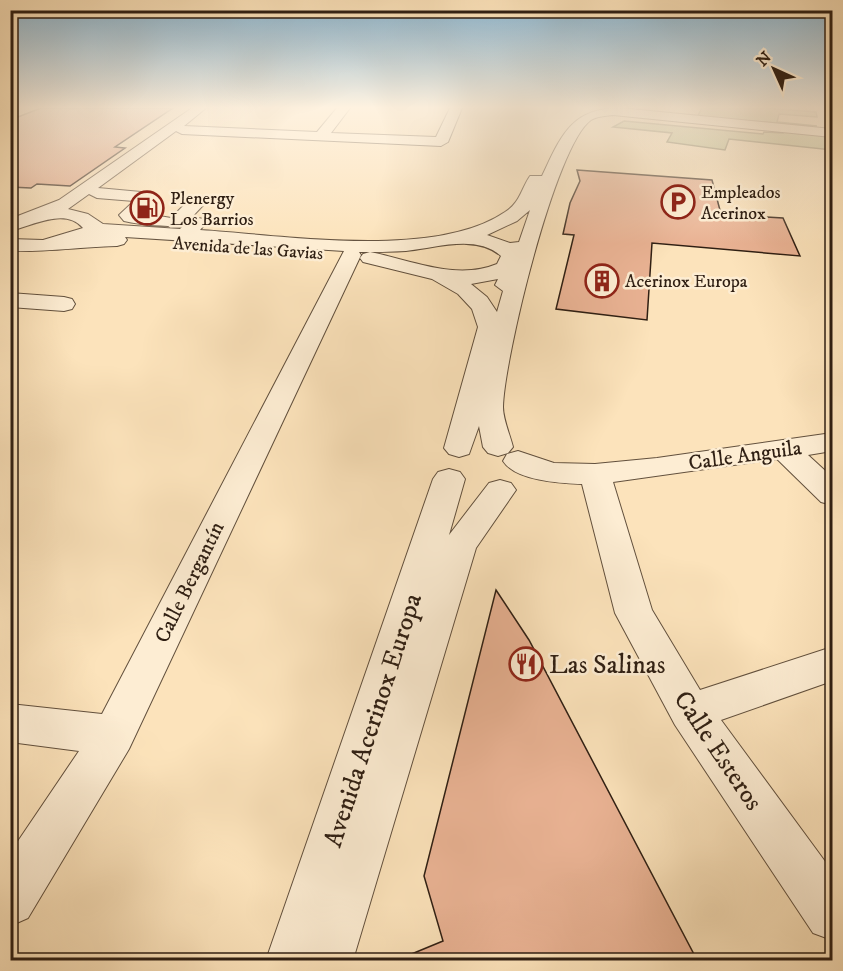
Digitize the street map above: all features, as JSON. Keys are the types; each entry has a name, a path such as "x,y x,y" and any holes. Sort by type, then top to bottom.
{"street":[{"path":"20,221 65,204 136,153"},
{"path":"10,262 24,253 80,236 88,222 80,209 97,193 151,153"},
{"path":"538,211 524,228 513,257 505,268 492,274 445,276 454,249 464,238 511,217 526,204 546,153"},
{"path":"507,471 489,408 506,324 538,211 560,153"},
{"path":"97,193 146,197 148,199 128,215 171,228 199,200"},
{"name":"Avenida de las Gavias","path":"20,221 66,214 102,229 171,228 348,246 403,245 464,238"},
{"path":"464,238 495,243 506,249 513,257 514,264 503,300 506,324"},
{"name":"Avenida de las Gavias","path":"64,242 102,239 351,255 389,261 445,276"},
{"path":"10,245 44,246"},
{"name":"Calle Bergantín","path":"10,900 114,735 351,255"},
{"name":"Avenida Acerinox Europa","path":"293,960 393,651 419,578 454,464 490,327 484,309 474,296 445,276"},
{"path":"10,300 64,304"},
{"name":"Calle Anguila","path":"507,471 595,477 657,468 806,461 832,442"},
{"path":"477,444 507,471 471,491 454,464 477,444"},
{"path":"806,461 832,494"},
{"name":"Avenida Acerinox Europa","path":"327,960 460,545 507,471"},
{"name":"Calle Esteros","path":"595,477 634,613 690,712 832,914"},
{"path":"690,712 832,664"},
{"path":"10,723 114,735"}],"building":[{"path":"10,153 117,153 70,186 37,184 31,188 10,187"},
{"path":"577,170 712,180 721,214 783,218 800,256 652,243 647,320 556,309 574,235 563,234 570,203 580,181"},
{"path":"496,590 529,640 697,960 397,960 443,941 424,876"}],"place":[{"name":"Empleados Acerinox","path":"678,202"},
{"name":"Plenergy Los Barrios","path":"147,208"},
{"name":"Acerinox Europa","path":"602,281"},
{"name":"Las Salinas","path":"526,664"}]}
